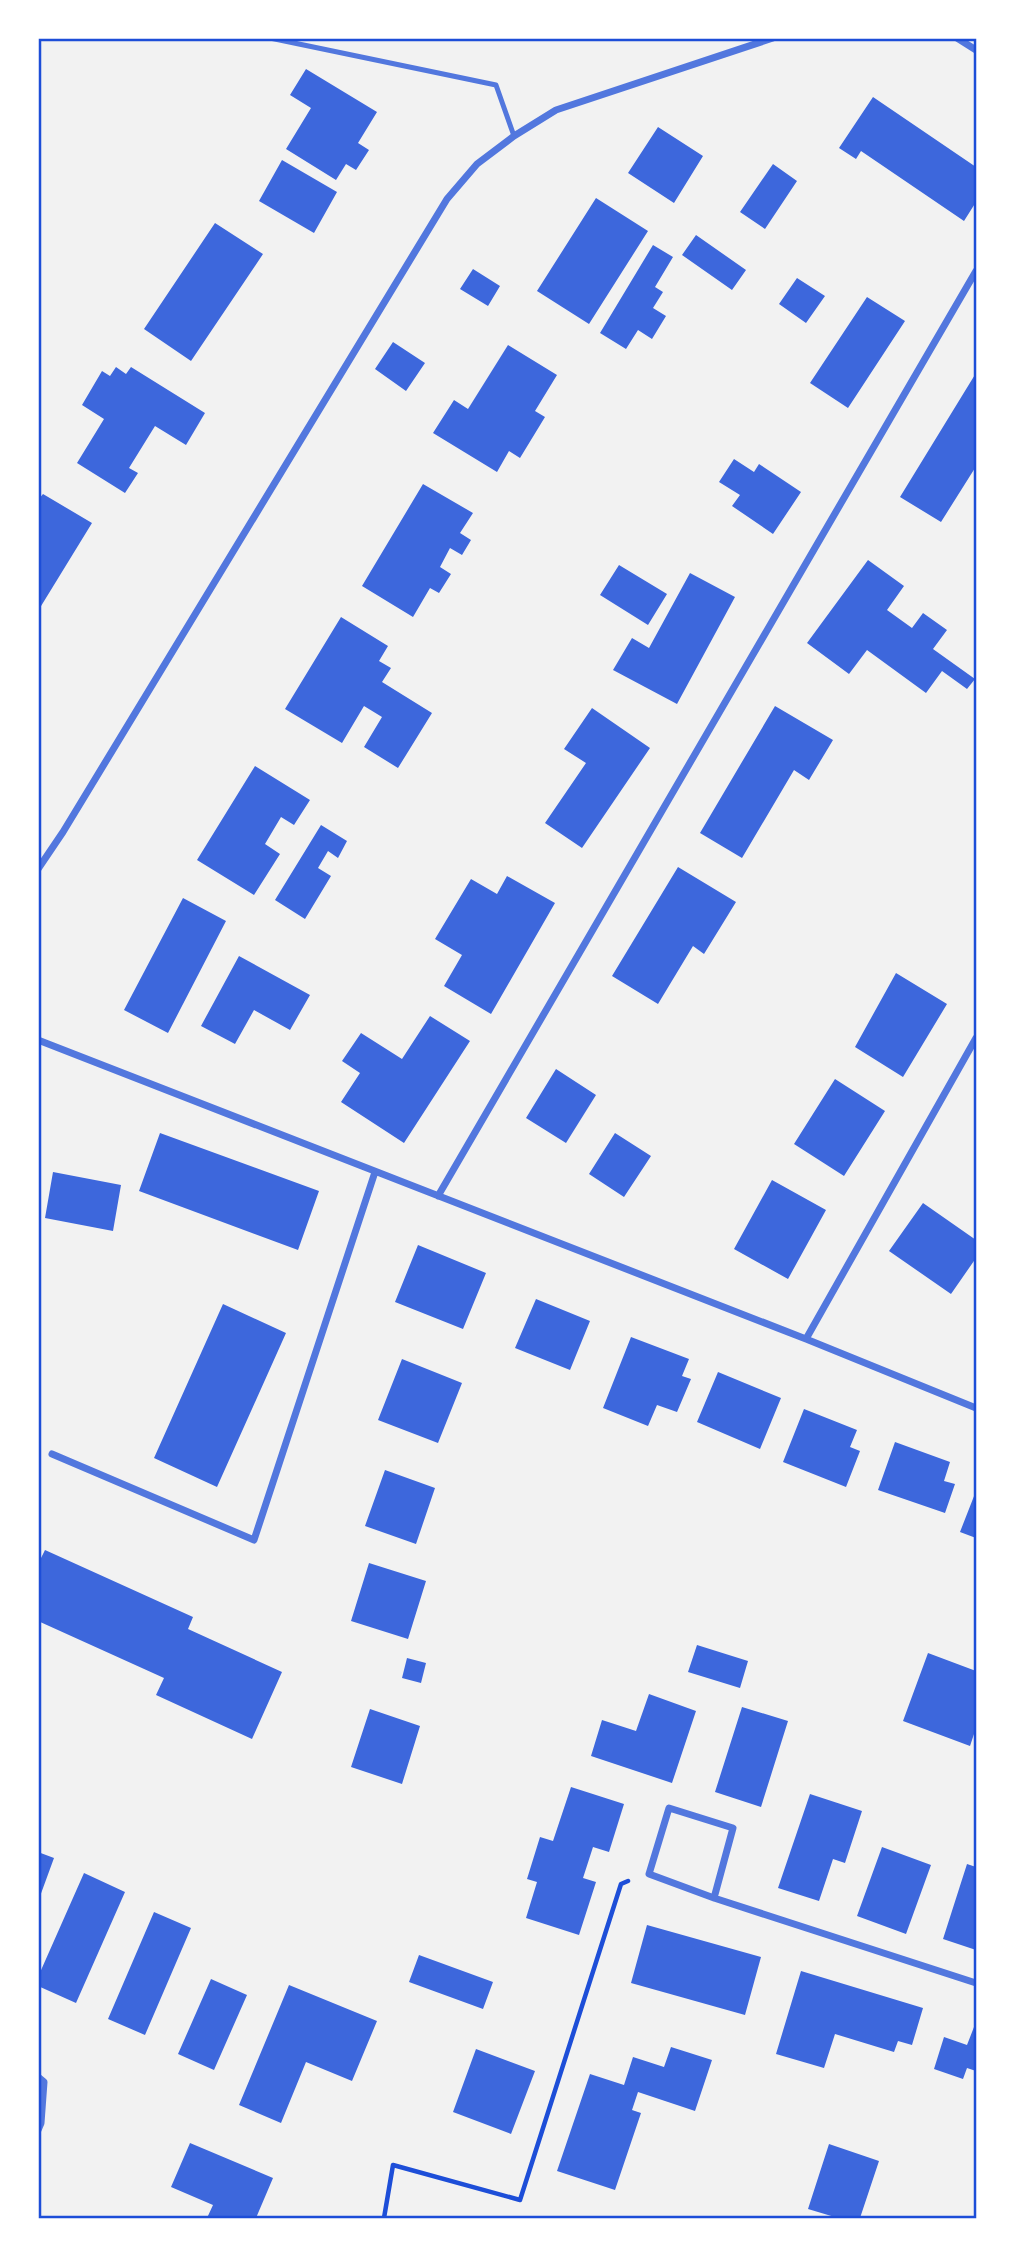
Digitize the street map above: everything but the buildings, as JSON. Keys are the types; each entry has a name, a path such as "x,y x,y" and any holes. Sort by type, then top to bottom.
{"street":[{"path":"38,869 447,199 477,164 514,136 556,110 773,38"},
{"path":"957,38 976,50"},
{"path":"438,1196 976,271"},
{"path":"806,1339 976,1038"},
{"path":"38,1040 806,1339 976,1408"},
{"path":"52,1454 254,1540 375,1172"},
{"path":"714,1898 733,1828 669,1808 649,1874 714,1898 976,1983"},
{"path":"38,2077 44,2082 41,2123 38,2130"}],"lane":[{"path":"270,38 496,85 514,136"}],"path":[{"path":"384,2218 393,2165 520,2200 621,1884 649,1874"}]}
